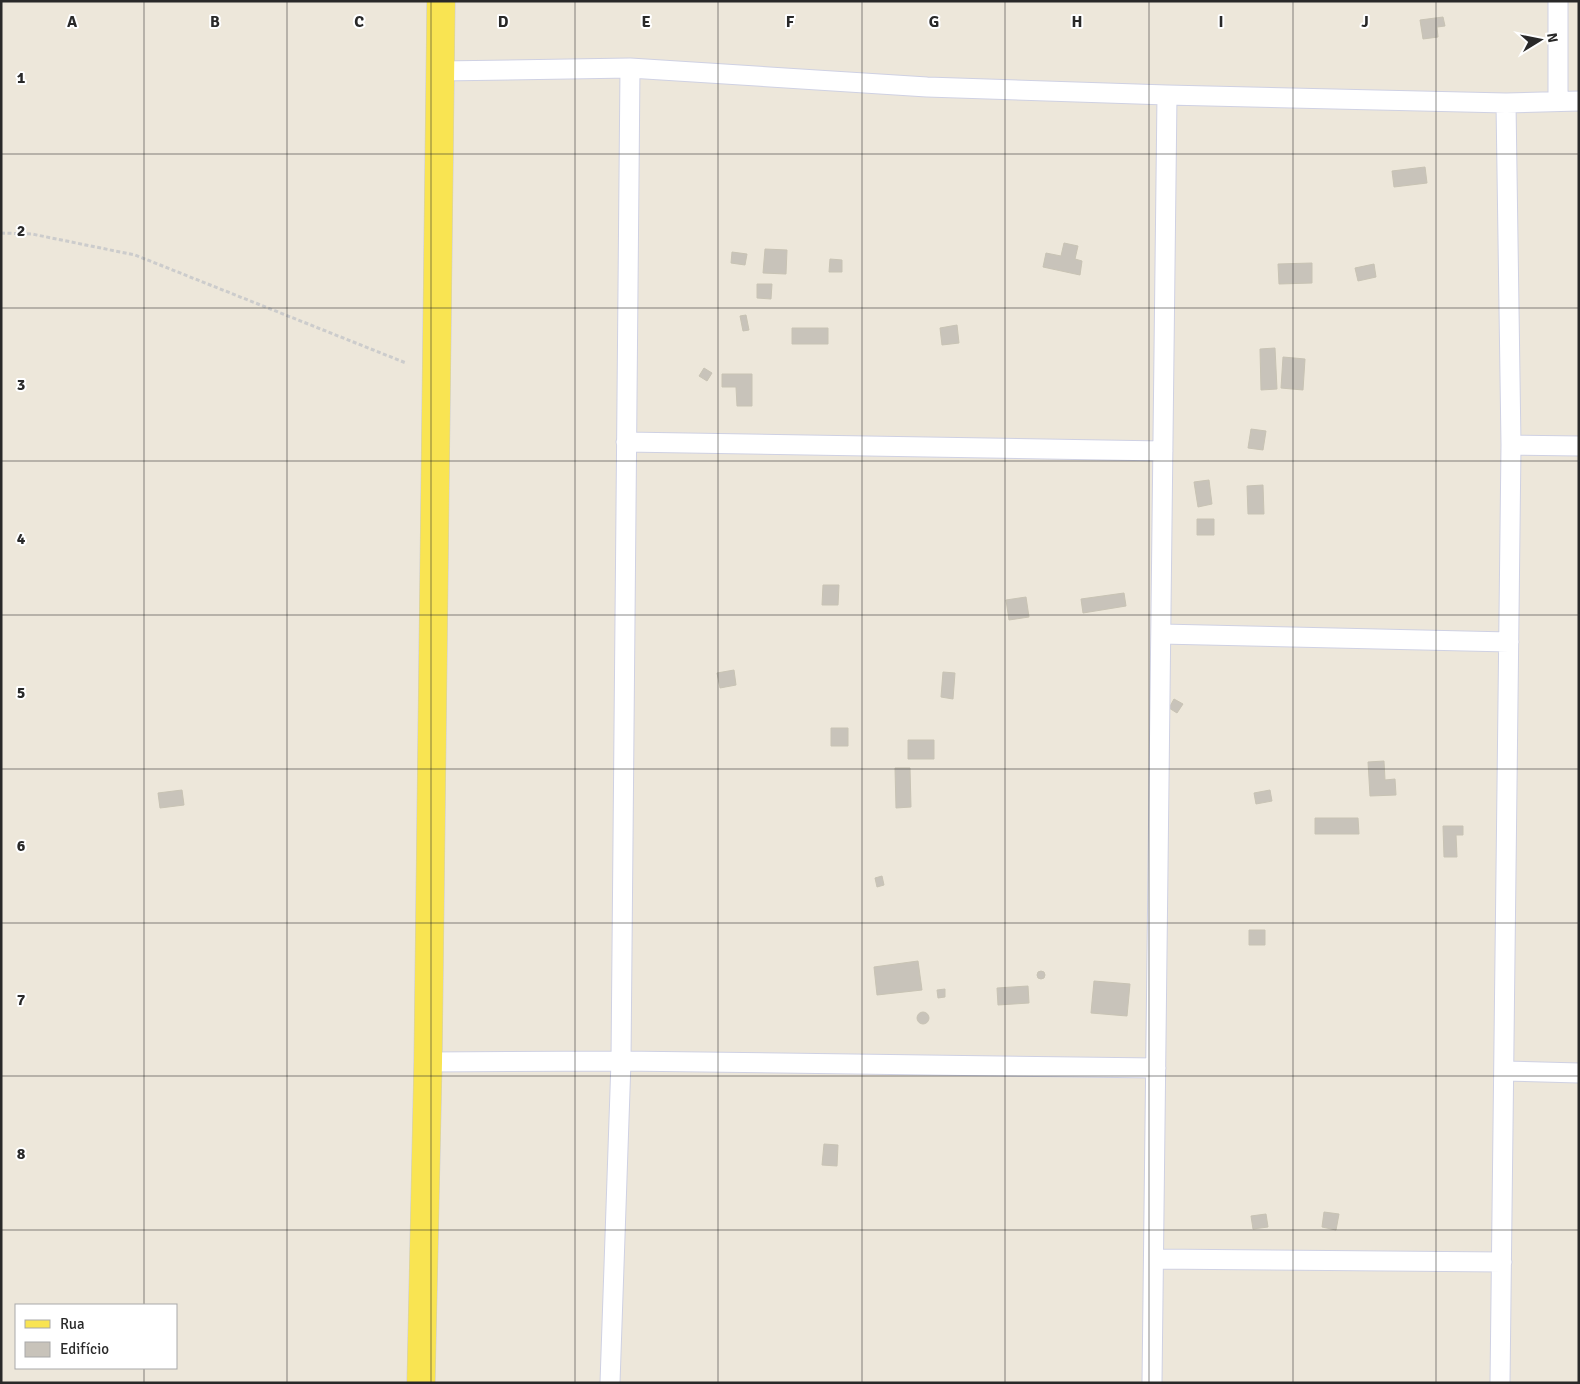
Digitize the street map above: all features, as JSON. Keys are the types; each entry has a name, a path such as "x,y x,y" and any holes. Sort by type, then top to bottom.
{"main road":[{"path":"421,1383 428,1062 441,1"}],"lane":[{"path":"1558,1 1558,101"},
{"path":"440,71 630,68 927,87 1506,103 1579,101"},
{"path":"610,1383 621,1061 630,68"},
{"path":"1152,1383 1167,95"},
{"path":"1500,1383 1511,445 1506,103"},
{"path":"626,442 1163,452"},
{"path":"1511,445 1579,446"},
{"path":"1161,634 1509,642"},
{"path":"428,1062 621,1061 1156,1068"},
{"path":"1504,1072 1579,1073"},
{"path":"1154,1259 1502,1262"}],"path":[{"path":"1,233 32,234 135,255 437,375"}],"building":[{"path":"1443,17 1445,26 1437,27 1438,37 1423,39 1420,20"},
{"path":"1425,167 1427,183 1394,187 1392,171"},
{"path":"1064,243 1078,246 1075,259 1082,261 1080,275 1043,267 1046,253 1061,256"},
{"path":"765,249 787,250 786,274 763,273"},
{"path":"732,252 747,254 745,265 731,263"},
{"path":"830,259 842,260 842,272 829,272"},
{"path":"1312,263 1312,283 1279,284 1278,264"},
{"path":"1374,264 1376,277 1358,281 1355,268"},
{"path":"757,284 772,284 771,299 757,298"},
{"path":"746,315 749,330 743,331 740,316"},
{"path":"957,325 959,343 942,345 940,328"},
{"path":"792,328 828,328 828,344 792,344"},
{"path":"1275,348 1277,389 1261,390 1260,349"},
{"path":"1283,357 1305,359 1303,390 1281,388"},
{"path":"704,368 712,373 707,381 699,376"},
{"path":"722,374 752,374 752,406 737,406 736,387 722,387"},
{"path":"1251,429 1266,431 1263,450 1248,448"},
{"path":"1209,480 1212,504 1198,507 1194,482"},
{"path":"1263,485 1264,514 1248,514 1247,486"},
{"path":"1197,519 1214,519 1214,535 1197,535"},
{"path":"823,585 839,585 838,605 822,605"},
{"path":"1124,593 1126,606 1083,613 1081,599"},
{"path":"1026,597 1029,617 1009,620 1006,600"},
{"path":"734,670 736,685 720,688 717,673"},
{"path":"943,672 955,673 953,699 941,697"},
{"path":"1174,699 1183,704 1177,713 1169,708"},
{"path":"831,728 848,728 848,746 831,746"},
{"path":"908,740 934,740 934,759 908,759"},
{"path":"1384,761 1385,780 1395,779 1396,795 1370,796 1368,762"},
{"path":"895,768 910,768 911,807 896,808"},
{"path":"182,790 184,805 160,808 158,793"},
{"path":"1270,790 1272,801 1256,804 1254,793"},
{"path":"1315,818 1358,818 1359,834 1315,834"},
{"path":"1443,826 1463,826 1463,835 1456,835 1457,857 1444,857"},
{"path":"882,876 884,885 877,887 875,878"},
{"path":"1249,930 1265,930 1265,945 1249,945"},
{"path":"918,961 922,990 877,995 874,967"},
{"path":"1041,971 1045,975 1041,979 1037,975"},
{"path":"1094,981 1130,984 1127,1016 1091,1013"},
{"path":"1028,986 1029,1003 998,1005 997,988"},
{"path":"945,989 945,997 938,998 937,990"},
{"path":"921,1012 925,1012 929,1018 925,1024 921,1024 917,1020 917,1016"},
{"path":"824,1144 838,1145 837,1166 822,1165"},
{"path":"1324,1212 1339,1214 1336,1230 1322,1227"},
{"path":"1266,1214 1268,1227 1253,1229 1251,1216"}]}
